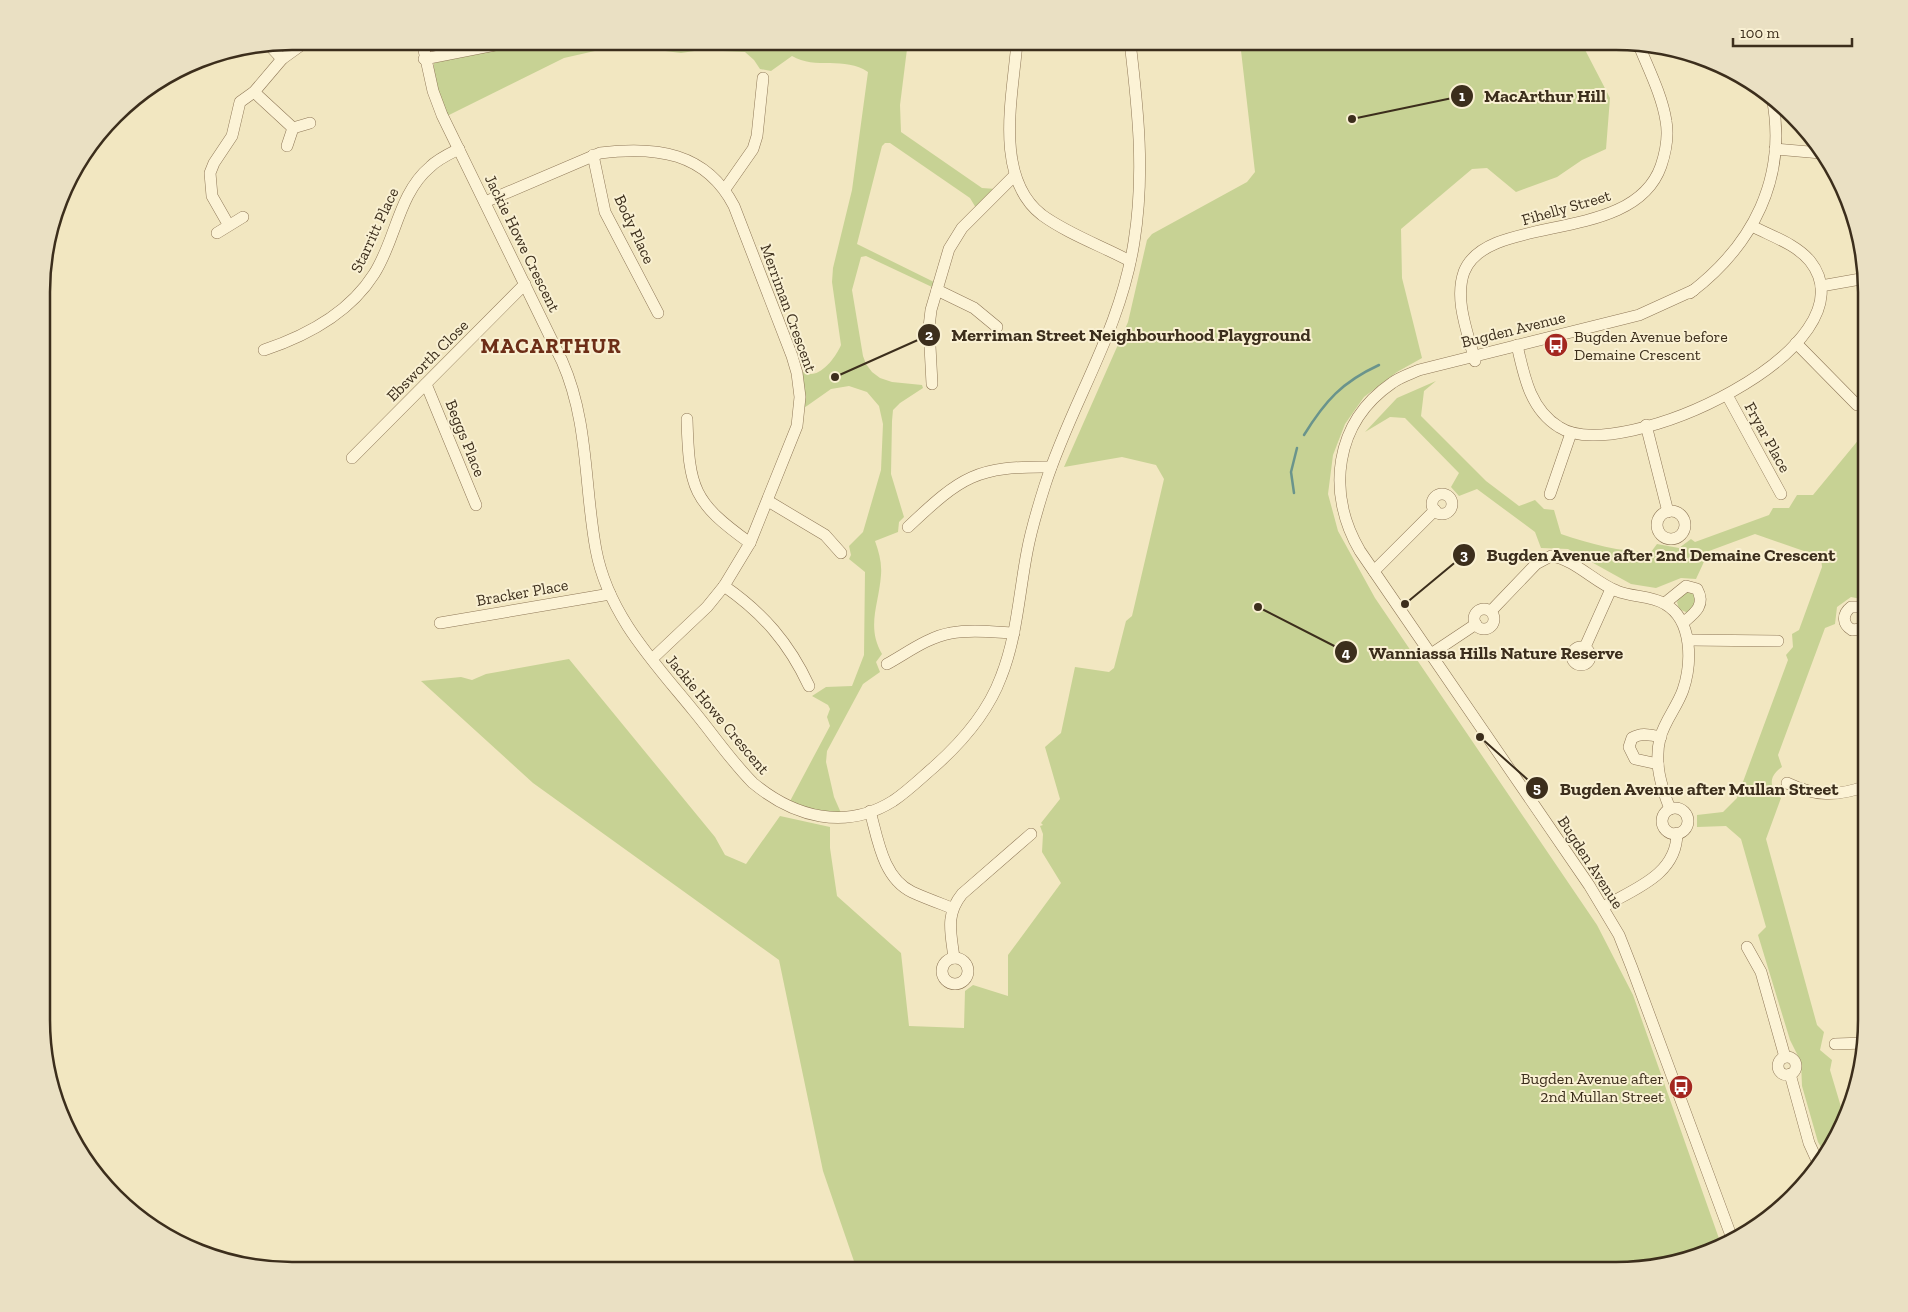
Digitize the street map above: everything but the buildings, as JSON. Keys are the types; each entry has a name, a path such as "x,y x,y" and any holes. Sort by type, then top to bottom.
{"street":[{"path":"228,224 212,196 210,174 214,163 232,136 240,102 254,92 282,59 294,50"},
{"name":"Jackie Howe Crescent","path":"423,50 424,59 442,115 525,284 573,388 585,444 596,551 610,594 634,637 746,775 769,796 795,810 814,815 842,817 870,811 893,801 908,791 964,738 980,718 1001,679 1014,633 1028,550 1051,467 1105,345 1117,312 1130,261 1139,205 1140,148 1131,50"},
{"path":"424,59 470,50"},
{"path":"1016,50 1010,143 1014,176 1022,191 1042,215 1130,261"},
{"path":"275,51 282,59"},
{"name":"Fihelly Street","path":"1474,358 1460,299 1464,272 1474,255 1494,244 1623,208 1652,185 1666,150 1667,133 1662,104 1641,52"},
{"path":"725,190 753,149 763,78"},
{"path":"254,92 293,128"},
{"name":"Bugden Avenue","path":"1730,1233 1618,935 1603,907 1350,534 1339,497 1340,468 1344,448 1356,423 1388,391 1420,372 1651,313 1676,304 1722,267 1752,226 1768,189 1775,149 1773,108"},
{"path":"293,128 310,123"},
{"path":"286,146 293,128"},
{"name":"Starritt Place","path":"264,350 292,340 343,309 357,296 380,264 410,192 418,178 434,163 459,149"},
{"path":"1775,149 1813,152"},
{"name":"Merriman Crescent","path":"485,202 593,154 614,151 677,155 707,170 725,190 734,206 792,356 798,382 799,409 796,426 750,544 724,586 707,607 652,659"},
{"name":"Body Place","path":"593,154 606,212 658,314"},
{"path":"932,384 929,327 937,290 949,250 957,235 973,216 1014,176"},
{"path":"217,233 228,224 243,217"},
{"path":"1517,348 1526,381 1535,402 1559,428 1571,433 1603,436 1685,414 1727,395 1771,366 1796,343 1815,321 1819,310 1821,286 1811,263 1803,254 1752,226"},
{"path":"1821,286 1857,280"},
{"name":"Ebsworth Close","path":"352,458 525,284"},
{"path":"937,290 974,308 996,327"},
{"path":"1796,343 1857,405"},
{"name":"Beggs Place","path":"426,384 476,505"},
{"name":"Fryar Place","path":"1727,395 1781,494"},
{"path":"687,419 690,468 701,498 721,522 750,544"},
{"path":"1646,425 1668,512"},
{"path":"1550,494 1571,433"},
{"path":"908,527 944,493 970,477 998,468 1051,467"},
{"path":"768,501 825,535 841,552"},
{"path":"1374,571 1435,510"},
{"path":"1431,654 1476,624 1474,617 1478,611 1484,609 1490,611 1536,564 1551,556 1567,561 1611,589 1665,603 1684,622 1688,640 1686,680 1661,737 1658,764 1662,787 1670,809"},
{"path":"724,586 763,617 796,658 809,686"},
{"path":"1665,603 1686,586 1697,589 1701,599 1699,610 1684,622"},
{"path":"1584,647 1611,589"},
{"name":"Bracker Place","path":"440,623 610,594"},
{"path":"1858,607 1851,607 1847,610 1844,619 1845,624 1852,630 1858,629"},
{"path":"887,664 929,641 951,633 966,631 1014,633"},
{"path":"1688,640 1778,641"},
{"path":"1658,764 1635,759 1629,748 1632,738 1636,735 1643,734 1661,737"},
{"path":"1787,783 1802,790 1825,794 1841,794 1858,789"},
{"path":"1670,809 1680,809 1687,817 1686,827 1677,833 1672,833 1664,827 1663,816 1670,809"},
{"path":"870,811 882,856 892,875 912,892 952,908"},
{"path":"1603,907 1663,871 1674,852 1677,833"},
{"path":"954,958 950,924 952,908 962,894 1031,834"},
{"path":"1747,947 1761,972 1785,1057 1779,1061 1778,1068 1783,1073 1790,1074 1809,1143 1815,1157"},
{"path":"1835,1044 1856,1043"}],"green space":[{"path":"491,50 599,50 564,58 447,116 433,75 434,63"},
{"path":"657,50 701,50 681,53"},
{"path":"701,50 907,50 900,105 901,132 982,188 996,189 976,208 970,198 890,143 885,143 882,146 857,244 934,282 932,287 866,256 861,257 852,290 866,364 880,378 892,382 922,385 923,388 900,403 893,410 891,474 904,517 899,522 898,532 875,541 881,566 874,625 877,644 882,654 876,662 880,672 863,684 827,751 826,762 834,797 841,813 828,813 789,803 830,726 827,717 830,709 828,705 812,696 826,687 852,686 864,655 865,572 849,559 851,555 849,546 863,532 881,470 883,424 879,406 867,392 849,386 831,389 804,408 801,372 817,373 833,358 841,345 832,282 833,268 852,190 868,72 850,65 810,62 792,56 771,71 760,69 745,52"},
{"path":"1241,50 1585,50 1610,98 1606,149 1582,160 1557,177 1516,192 1487,168 1472,169 1401,229 1402,278 1422,358 1397,372 1364,397 1345,424 1333,455 1328,494 1338,531 1375,598 1597,925 1633,995 1719,1239 1708,1244 1663,1257 1616,1262 854,1262 823,1171 779,960 533,783 421,681 461,677 472,680 486,674 569,659 715,837 725,855 746,864 780,816 830,827 830,848 837,896 901,953 909,1026 964,1028 965,991 973,985 1008,996 1008,955 1061,883 1042,852 1043,834 1040,826 1043,825 1041,823 1060,799 1045,747 1061,733 1075,667 1109,672 1114,668 1126,621 1132,616 1164,479 1156,465 1122,457 1064,467 1128,322 1147,240 1152,234 1247,182 1255,172"},
{"path":"1436,381 1424,391 1421,416 1486,481 1519,506 1535,500 1544,509 1554,510 1561,534 1605,547 1628,551 1651,552 1657,544 1679,548 1691,539 1695,542 1769,515 1773,508 1789,508 1797,495 1813,495 1858,440 1858,598 1851,597 1837,607 1835,624 1825,628 1778,755 1782,767 1774,774 1772,786 1781,798 1766,839 1817,1025 1824,1032 1820,1050 1832,1060 1830,1070 1841,1108 1821,1148 1802,1086 1801,1062 1790,1040 1758,935 1766,927 1741,839 1726,826 1697,827 1697,815 1723,812 1737,798 1788,660 1786,655 1793,647 1792,634 1799,630 1822,567 1821,557 1755,534 1709,551 1696,579 1681,578 1656,588 1631,584 1568,549 1541,548 1535,532 1477,489 1459,496 1451,487 1459,473 1405,418 1390,417 1365,432 1397,398"},
{"path":"1685,591 1692,592 1698,601 1688,613 1679,609 1677,602"}],"waterway":[{"path":"1304,435 1327,402 1355,378 1379,365"},
{"path":"1294,493 1291,472 1297,448"}],"place":[{"name":"MacArthur Hill","path":"1352,119"},
{"name":"Bugden Avenue before Demaine Crescent","path":"1556,345"},
{"name":"Merriman Street Neighbourhood Playground","path":"835,377"},
{"name":"Bugden Avenue after 2nd Demaine Crescent","path":"1405,604"},
{"name":"Wanniassa Hills Nature Reserve","path":"1258,607"},
{"name":"Bugden Avenue after Mullan Street","path":"1480,737"},
{"name":"Bugden Avenue after 2nd Mullan Street","path":"1681,1087"}],"district":[{"name":"MACARTHUR","path":"551,346"}]}
